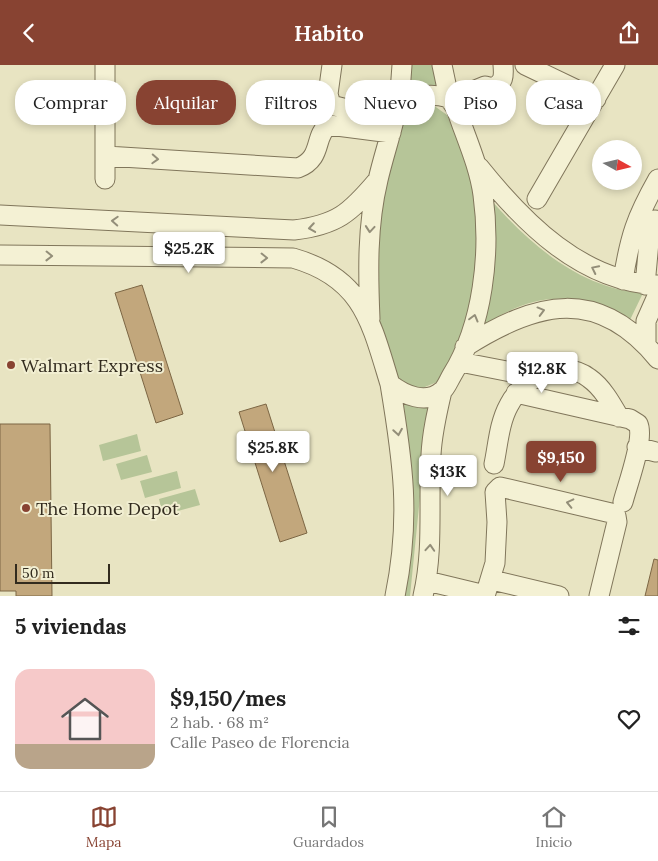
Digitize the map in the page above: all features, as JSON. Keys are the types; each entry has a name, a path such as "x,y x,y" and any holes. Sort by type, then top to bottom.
{"street":[{"path":"105,65 105,179"},
{"path":"332,65 328,94 331,105 345,108"},
{"path":"400,80 402,65"},
{"path":"442,65 446,80"},
{"path":"503,65 503,80"},
{"path":"525,65 556,80"},
{"path":"601,90 615,65"},
{"path":"106,157 298,168 314,157 324,129 329,125 345,123"},
{"path":"393,125 378,180 369,245 368,274 370,319 390,384 403,461 404,543 395,596"},
{"path":"461,125 474,160 483,194 486,235 483,276 476,315 463,354 442,391 434,423 430,455 431,531 425,588 487,590 559,596"},
{"path":"537,199 581,125"},
{"path":"474,160 523,217 572,257 611,277 654,288"},
{"path":"652,352 646,321 654,288 649,242 658,179"},
{"path":"0,215 294,230 319,227 341,218 360,202 378,180"},
{"path":"623,281 629,240 652,215"},
{"path":"0,255 293,258 317,265 339,279 354,294 370,319"},
{"path":"463,354 490,331 541,310 558,307 602,314 625,327 652,352"},
{"path":"463,354 536,377"},
{"path":"494,464 503,419 516,393 536,377 558,370 575,371 583,374 595,383 619,417"},
{"path":"390,384 414,398 430,397 442,391"},
{"path":"516,393 619,417 638,424 640,432 623,502"},
{"path":"637,447 656,452"},
{"path":"487,590 497,543 495,493 500,487 611,513 616,516 617,522 599,596"}],"green space":[{"path":"408,65 432,65 440,93 435,94 435,80 406,80"},
{"path":"435,106 445,114 445,125 451,125 473,176 480,252 469,316 456,348 437,382 420,389 404,385 390,369 376,320 377,213 402,125 435,125"},
{"path":"487,195 502,213 537,246 576,273 620,290 643,293 629,322 589,303 570,299 551,299 533,302 514,309 495,318 476,331"},
{"path":"402,402 429,407 410,596 400,596"},
{"path":"137,434 141,451 103,461 99,445"},
{"path":"147,455 152,472 121,480 116,464"},
{"path":"177,471 181,488 145,498 140,481"},
{"path":"195,489 200,505 163,515 159,499"}],"building":[{"path":"142,285 183,414 156,423 115,293"},
{"path":"266,404 307,533 280,542 239,412"},
{"name":"The Home Depot","path":"0,424 50,424 52,596 16,596 16,591 0,591"},
{"path":"654,559 658,560 658,596 645,596"}],"place":[{"name":"Walmart Express","path":"11,365"},
{"name":"The Home Depot","path":"26,508"}]}
